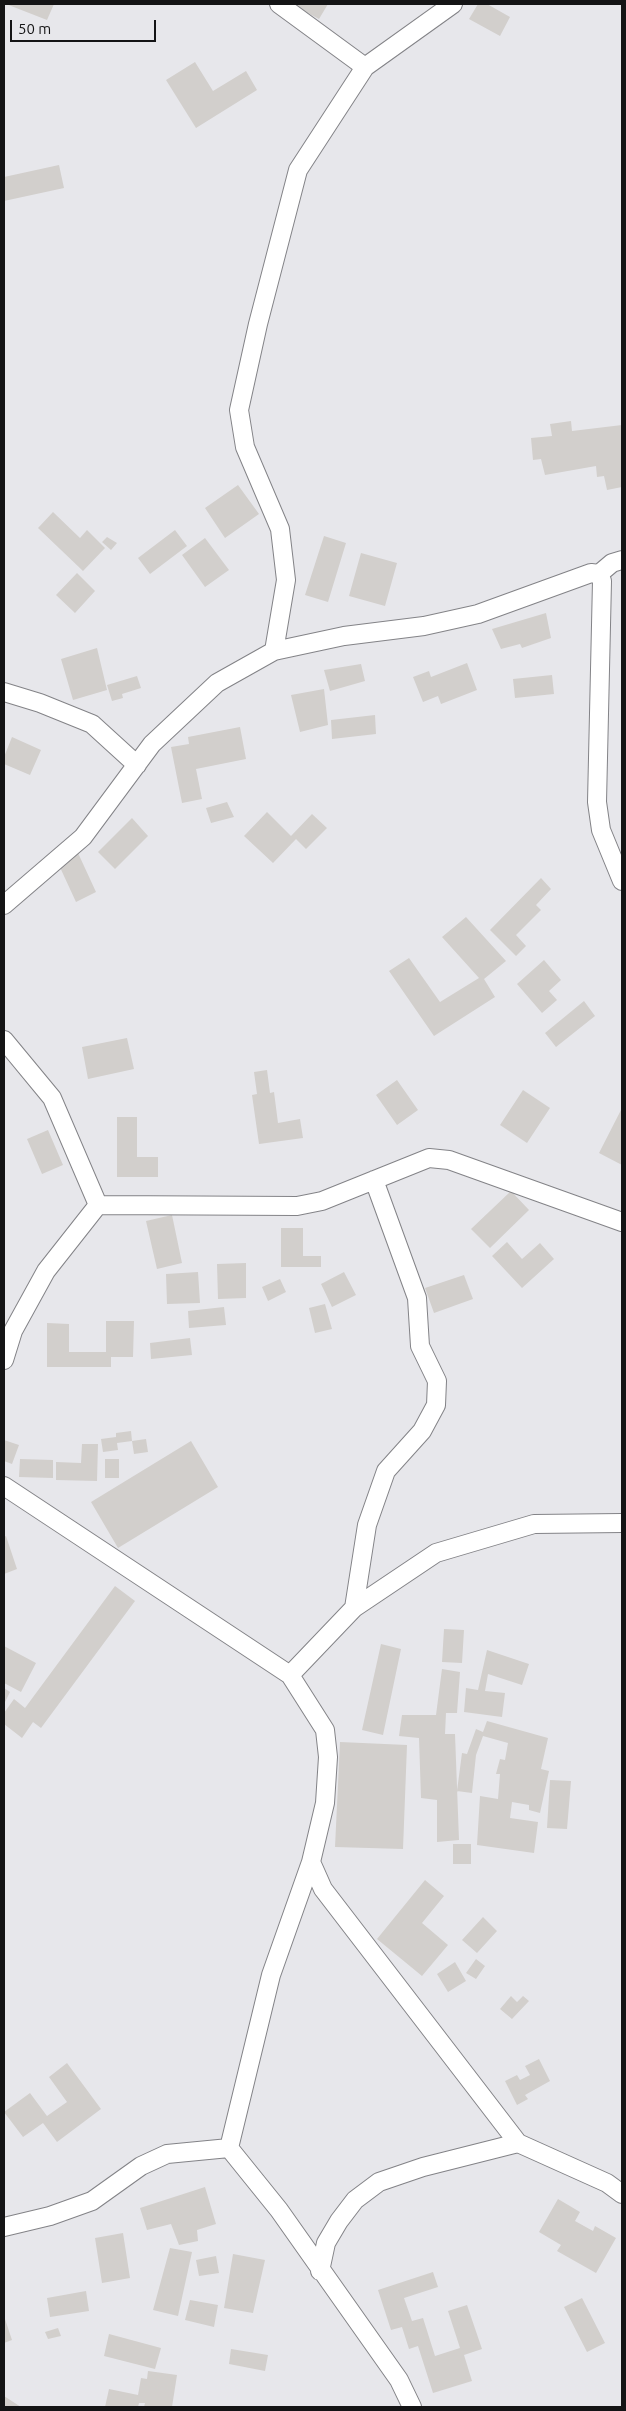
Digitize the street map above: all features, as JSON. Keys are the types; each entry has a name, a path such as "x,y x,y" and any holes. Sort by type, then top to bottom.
{"street":[{"path":"279,4 365,67"},
{"path":"274,651 286,580 280,529 245,447 240,410 258,324 298,170 365,67 453,4"},
{"path":"4,904 83,837 152,744 217,683 274,651 344,636 424,626 478,614 591,573 599,574 612,563 622,560"},
{"path":"599,574 602,581 597,802 601,830 622,881"},
{"path":"4,692 40,703 92,724 137,765"},
{"path":"4,1040 52,1098 98,1205"},
{"path":"98,1205 297,1206 322,1201 429,1158 449,1160 622,1222"},
{"path":"354,1608 367,1525 386,1471 422,1431 436,1405 438,1381 420,1346 417,1298 374,1180"},
{"path":"4,1360 8,1328 46,1271 98,1205"},
{"path":"4,1486 290,1675 325,1730 328,1757 325,1803 311,1862 271,1975 229,2148"},
{"path":"290,1675 354,1608 436,1553 534,1524 622,1523"},
{"path":"311,1862 323,1889 518,2143 607,2183 622,2194"},
{"path":"320,2271 326,2243 339,2221 355,2200 378,2182 424,2167 518,2143"},
{"path":"4,2227 50,2216 92,2201 141,2166 167,2154 229,2148"},
{"path":"229,2148 279,2210 320,2271 399,2380 412,2407"}],"building":[{"path":"6,4 54,4 47,20"},
{"path":"291,4 328,4 319,19"},
{"path":"478,4 487,4 510,17 500,36 469,19"},
{"path":"195,62 213,91 246,71 257,90 196,128 166,80"},
{"path":"59,165 64,188 4,201 4,177"},
{"path":"571,421 572,431 622,425 622,487 607,490 604,476 597,477 596,466 545,475 541,459 533,460 531,438 552,436 550,424"},
{"path":"238,485 259,514 225,538 205,508"},
{"path":"53,512 80,538 87,530 105,548 83,571 38,528"},
{"path":"175,530 187,546 150,574 138,558"},
{"path":"324,536 346,543 328,602 305,595"},
{"path":"107,537 117,543 111,550 102,542"},
{"path":"205,538 229,570 205,587 182,555"},
{"path":"361,553 397,563 385,606 349,596"},
{"path":"77,573 95,591 75,613 56,595"},
{"path":"546,613 551,638 522,648 520,644 501,649 492,629"},
{"path":"97,648 107,690 73,700 61,659"},
{"path":"467,663 477,690 441,704 438,696 423,702 413,677 429,671 431,677"},
{"path":"361,664 365,681 330,691 324,670"},
{"path":"552,675 554,694 515,698 513,679"},
{"path":"137,676 141,688 122,694 123,698 112,701 107,685"},
{"path":"324,689 328,725 300,732 291,695"},
{"path":"375,715 376,734 332,739 331,720"},
{"path":"240,727 246,759 196,769 202,799 182,803 171,747 189,744 188,737"},
{"path":"12,737 41,750 30,775 4,764 4,757"},
{"path":"227,802 234,817 211,823 206,808"},
{"path":"267,812 291,836 312,814 327,828 306,849 296,839 273,863 244,836"},
{"path":"132,818 148,836 115,869 98,852"},
{"path":"78,853 96,892 76,902 58,863"},
{"path":"541,878 551,889 536,905 541,910 516,935 526,946 516,956 490,930"},
{"path":"466,917 506,961 484,979 495,997 434,1036 389,971 409,958 440,1002 479,978 442,937"},
{"path":"544,960 561,980 549,991 557,1000 542,1013 517,984"},
{"path":"584,1001 595,1016 556,1047 545,1033"},
{"path":"127,1038 134,1069 88,1079 82,1047"},
{"path":"267,1070 270,1093 274,1092 278,1123 300,1119 303,1138 259,1144 252,1095 257,1094 254,1072"},
{"path":"397,1080 418,1110 397,1125 376,1095"},
{"path":"523,1090 550,1108 527,1143 500,1125"},
{"path":"622,1108 622,1165 599,1153"},
{"path":"117,1117 137,1117 137,1157 158,1157 158,1177 117,1177"},
{"path":"48,1130 63,1165 42,1174 27,1139"},
{"path":"511,1191 529,1210 490,1248 471,1229"},
{"path":"172,1215 182,1263 157,1269 146,1221"},
{"path":"281,1228 303,1228 303,1256 321,1256 321,1267 281,1267"},
{"path":"507,1242 522,1259 540,1243 554,1259 522,1288 492,1256"},
{"path":"246,1263 246,1298 218,1299 217,1264"},
{"path":"198,1272 200,1303 167,1304 166,1274"},
{"path":"344,1272 356,1295 332,1307 321,1284"},
{"path":"464,1275 473,1299 434,1313 425,1288"},
{"path":"280,1279 286,1292 268,1301 262,1287"},
{"path":"325,1304 332,1329 315,1333 309,1308"},
{"path":"224,1307 226,1325 189,1328 188,1311"},
{"path":"106,1321 134,1321 133,1357 111,1357 111,1367 47,1367 47,1323 69,1324 69,1352 106,1352"},
{"path":"190,1338 192,1355 151,1359 150,1343"},
{"path":"131,1431 132,1441 117,1443 118,1450 103,1452 101,1439 116,1437 116,1433"},
{"path":"146,1439 148,1452 134,1454 132,1441"},
{"path":"4,1440 19,1445 12,1464 4,1461"},
{"path":"191,1441 218,1487 118,1548 91,1502"},
{"path":"82,1444 98,1444 97,1481 56,1480 56,1462 81,1463"},
{"path":"20,1459 53,1460 53,1478 19,1477"},
{"path":"105,1459 119,1459 119,1478 105,1478"},
{"path":"6,1536 17,1569 4,1574 4,1537"},
{"path":"115,1586 135,1601 41,1728 33,1722 22,1738 4,1724 4,1713 14,1699 25,1708"},
{"path":"444,1629 464,1630 462,1663 442,1662"},
{"path":"381,1644 401,1649 383,1735 362,1730"},
{"path":"4,1646 36,1663 21,1692 4,1683"},
{"path":"487,1650 529,1664 522,1685 488,1674 485,1691 505,1693 502,1717 464,1712 466,1688 478,1690"},
{"path":"442,1669 460,1672 457,1713 446,1713 445,1734 455,1734 459,1840 437,1842 437,1800 421,1798 419,1738 399,1736 402,1715 436,1715"},
{"path":"4,1688 10,1692 4,1704"},
{"path":"487,1721 548,1738 541,1769 549,1771 540,1813 529,1810 529,1805 512,1802 510,1818 538,1822 534,1853 477,1845 480,1796 498,1799 500,1774 496,1774 500,1759 505,1760 508,1743 483,1736 476,1755 472,1793 457,1791 462,1753 467,1754 476,1729 483,1732"},
{"path":"340,1742 407,1745 403,1849 335,1847"},
{"path":"550,1780 571,1781 567,1829 547,1828"},
{"path":"453,1844 471,1844 471,1864 453,1864"},
{"path":"425,1880 444,1896 422,1923 448,1945 422,1976 377,1939"},
{"path":"483,1917 497,1931 477,1953 462,1940"},
{"path":"476,1959 485,1966 476,1979 466,1973"},
{"path":"455,1962 466,1981 448,1992 437,1974"},
{"path":"511,1996 517,2002 523,1996 529,2001 512,2019 500,2009"},
{"path":"539,2059 550,2081 525,2095 528,2099 517,2105 505,2081 517,2075 520,2080 530,2075 525,2066"},
{"path":"67,2063 101,2109 57,2142 43,2123 23,2137 4,2112 30,2093 47,2116 67,2102 49,2077"},
{"path":"205,2187 216,2224 197,2230 198,2241 179,2245 171,2224 147,2230 140,2208"},
{"path":"558,2199 580,2212 575,2221 593,2231 595,2226 616,2238 596,2273 557,2251 561,2245 539,2232"},
{"path":"123,2233 130,2278 102,2283 95,2238"},
{"path":"170,2248 192,2252 178,2316 153,2310"},
{"path":"233,2254 265,2260 253,2313 224,2308"},
{"path":"216,2256 219,2273 199,2276 196,2260"},
{"path":"433,2272 438,2287 404,2298 412,2321 423,2318 435,2356 460,2348 448,2311 467,2305 482,2349 464,2355 472,2381 433,2393 418,2346 409,2349 402,2327 391,2330 378,2290"},
{"path":"86,2291 89,2311 50,2317 47,2298"},
{"path":"582,2298 605,2343 587,2352 564,2307"},
{"path":"190,2300 218,2305 214,2327 185,2320"},
{"path":"4,2316 12,2340 4,2343"},
{"path":"58,2328 61,2336 48,2339 45,2332"},
{"path":"109,2334 161,2348 155,2369 104,2356"},
{"path":"231,2349 268,2355 265,2371 229,2364"},
{"path":"148,2371 177,2375 172,2407 144,2407 145,2403 139,2403 138,2407 105,2407 109,2389 138,2395 141,2378 147,2379"},
{"path":"4,2396 21,2407 4,2407"}]}
